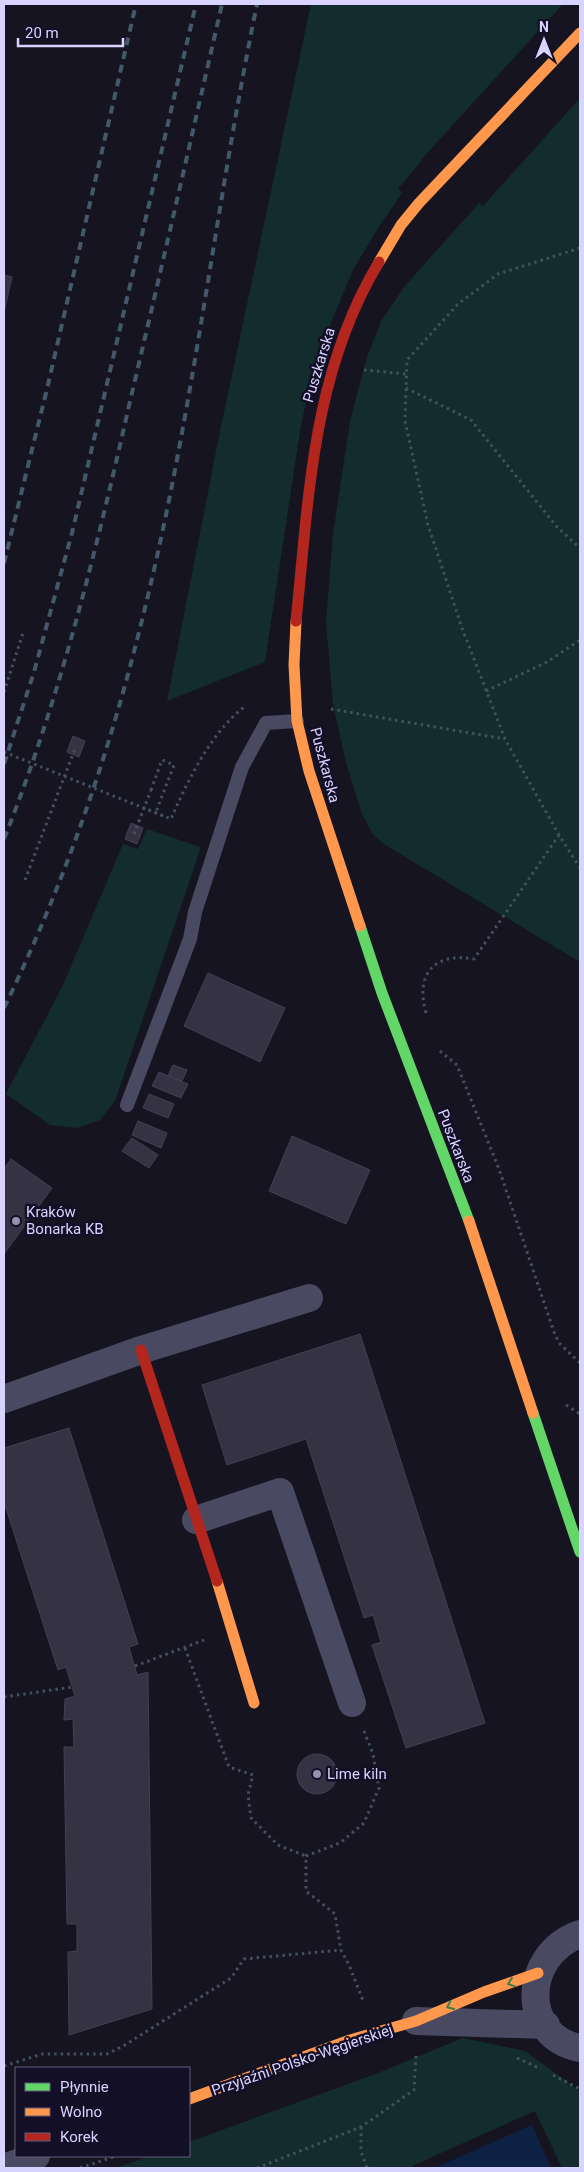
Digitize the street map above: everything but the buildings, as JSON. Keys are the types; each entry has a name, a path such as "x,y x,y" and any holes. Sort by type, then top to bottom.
{"street":[{"name":"Puszkarska","path":"580,33 400,225 370,276 353,311 329,377 312,464 295,626 294,665 297,721 311,778 386,1002 472,1232 580,1552"},
{"path":"4,1399 141,1350 309,1298"},
{"path":"141,1350 233,1630 254,1703"},
{"path":"196,1520 280,1492 352,1703"},
{"path":"580,1934 568,1938 555,1947 544,1959 538,1974 536,2002 546,2026 564,2042 580,2048"},
{"name":"Przyjaźni Polsko-Węgierskiej","path":"190,2099 350,2040 416,2021 484,1992 538,1974"},
{"name":"Przyjaźni Polsko-Węgierskiej","path":"416,2021 546,2026"},
{"path":"4,2168 33,2157"}],"lane":[{"path":"127,1105 190,939 195,912 242,767 266,723 297,721"}],"path":[{"path":"580,248 498,274 458,304 424,339 407,360 405,421 428,525 462,628 486,691 505,739 559,835 580,868"},
{"path":"359,369 406,374"},
{"path":"406,388 471,420 557,527 580,548"},
{"path":"4,692 23,633"},
{"path":"486,691 547,662 580,640"},
{"path":"144,808 171,819 187,784 222,729 251,702"},
{"path":"331,710 505,739"},
{"path":"24,880 76,746"},
{"path":"4,752 166,816"},
{"path":"134,834 162,760 174,765 156,812"},
{"path":"427,1014 421,991 429,971 447,959 464,957 474,959 559,835"},
{"path":"438,1049 457,1065 499,1169 555,1335 560,1344 580,1363"},
{"path":"134,1666 233,1630"},
{"path":"185,1648 229,1767 253,1775 248,1795 251,1818 278,1845 306,1856 340,1843 364,1822 380,1788 373,1754 352,1703"},
{"path":"4,1697 72,1687"},
{"path":"306,1856 306,1891 335,1914 341,1950 367,2010"},
{"path":"4,2066 42,2054 107,2054 125,2045 231,1978 244,1959 341,1950"},
{"path":"257,2168 361,2127 414,2090 417,2050 408,2053"},
{"path":"514,2057 580,2089"},
{"path":"361,2127 361,2151 367,2168"},
{"path":"80,2168 113,2157"}],"green space":[{"path":"311,4 563,4 429,151 398,189 402,193 353,270 317,356 301,425 265,662 167,701 220,431"},
{"path":"580,98 580,962 382,843 372,833 361,811 346,763 333,704 326,622 333,534 350,421 367,357 381,321 405,286 479,203 483,206"},
{"path":"147,829 200,847 199,853 115,1101 100,1120 78,1128 50,1125 6,1094 63,985 123,844 138,849"},
{"path":"463,2038 525,2051 580,2091 580,2168 562,2168 535,2111 412,2166 413,2168 116,2168 147,2157 190,2157 190,2142 378,2073"}],"water":[{"path":"532,2125 551,2168 434,2168"}],"railway":[{"path":"4,563 47,389 136,4"},
{"path":"4,764 34,672 72,533 196,4"},
{"path":"4,839 43,731 91,565 222,4"},
{"path":"4,1008 47,913 84,817 115,720 142,620 176,467 228,158 257,4"}],"traffic: fast":[{"path":"360,926 382,993 469,1221"},
{"path":"533,1413 580,1552"}],"traffic: slow":[{"path":"379,262 401,225 419,203 580,33"},
{"path":"296,621 294,665 297,721 309,771 360,926"},
{"path":"469,1221 533,1413"},
{"path":"217,1581 254,1703"},
{"path":"190,2099 350,2040 416,2021 484,1992 538,1973"}],"traffic: jam":[{"path":"296,621 310,482 317,436 327,391 340,347 357,304 379,262"},
{"path":"141,1350 217,1581"}],"place":[{"name":"Kraków Bonarka KB","path":"16,1221"},
{"name":"Lime kiln","path":"317,1774"}]}
